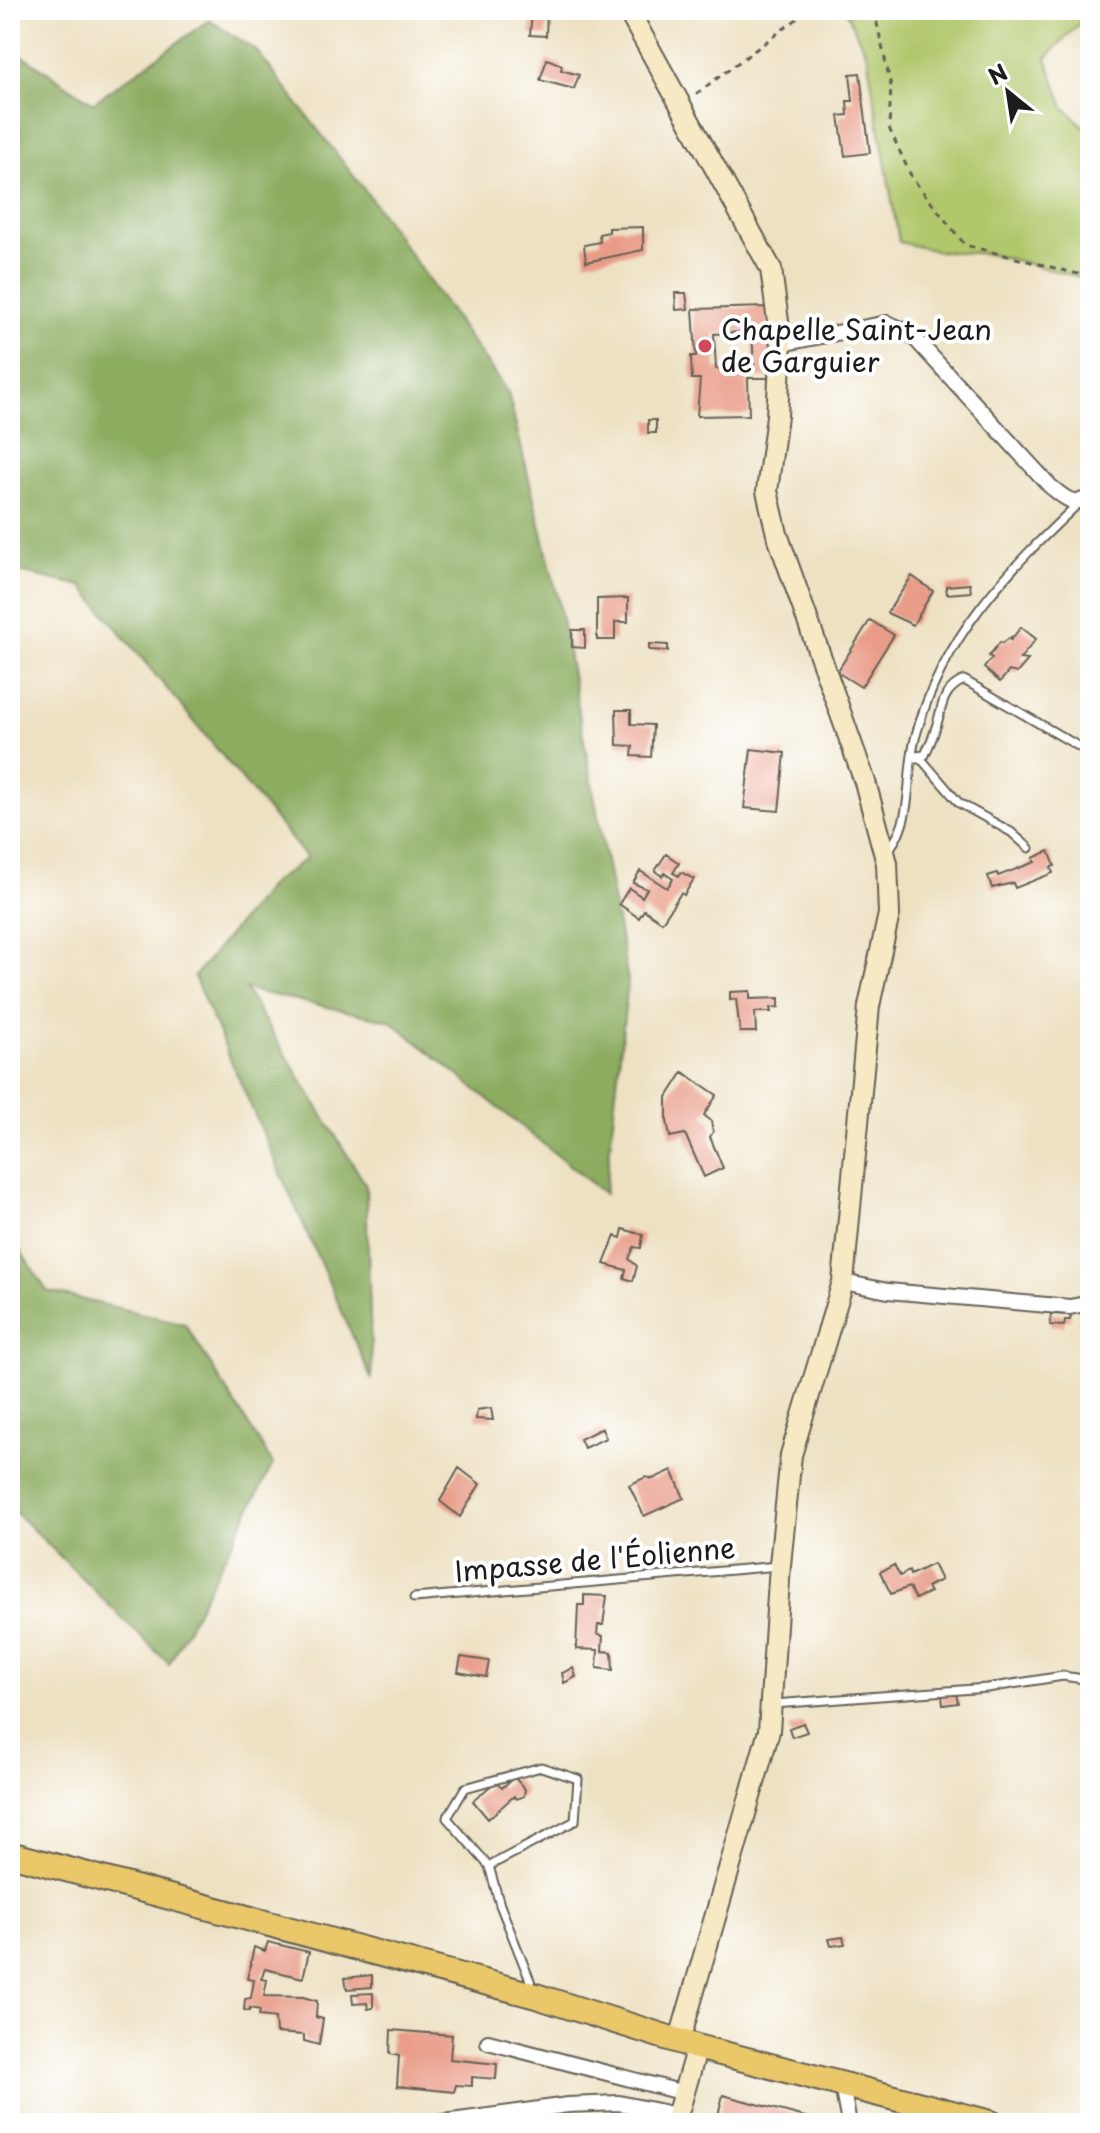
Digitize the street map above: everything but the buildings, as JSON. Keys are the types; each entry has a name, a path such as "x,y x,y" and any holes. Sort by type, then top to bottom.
{"main road":[{"path":"10,1854 536,1996 688,2044 991,2123"}],"street":[{"path":"437,2123 568,2105 619,2103 676,2119 684,2093 688,2044 769,1731 791,1455 843,1282 869,1006 889,914 886,857 865,782 777,534 767,491 777,416 781,344 771,269 628,10"},
{"path":"781,344 887,323 909,332 1050,486 1067,500 1084,500"},
{"path":"843,1282 888,1291 1070,1307 1090,1303"},
{"path":"488,2042 684,2093"},
{"path":"842,2086 849,2123"}],"lane":[{"path":"886,857 901,829 915,736 940,669 975,612 1017,562 1084,500"},
{"path":"913,756 925,755 944,697 953,685 964,680 1090,753"},
{"path":"913,756 923,761 959,803 1011,832 1029,848"},
{"name":"Impasse de l'Éolienne","path":"414,1598 780,1565"},
{"path":"771,1704 987,1688 1063,1676 1090,1680"},
{"path":"489,1866 575,1821 578,1779 541,1767 465,1788 447,1818 489,1866 500,1905 536,1996"}],"path":[{"path":"682,105 809,10"},
{"path":"874,10 891,86 889,128 912,178 965,245 1090,277"}],"shaded area":[{"path":"631,2111 666,2120 665,2123 578,2123 582,2113"}],"green space":[{"path":"845,10 1086,10 1078,25 1046,58 1064,107 1090,133 1090,280 991,254 937,251 899,242 867,55"},
{"path":"209,20 256,50 367,193 508,393 558,598 628,980 605,1194 391,1021 245,989 366,1185 372,1380 194,977 272,883 307,858 82,586 10,570 10,47 93,103"},
{"path":"10,1235 47,1291 185,1324 273,1464 169,1664 10,1507"}],"place":[{"name":"Chapelle Saint-Jean de Garguier","path":"705,346"}]}
